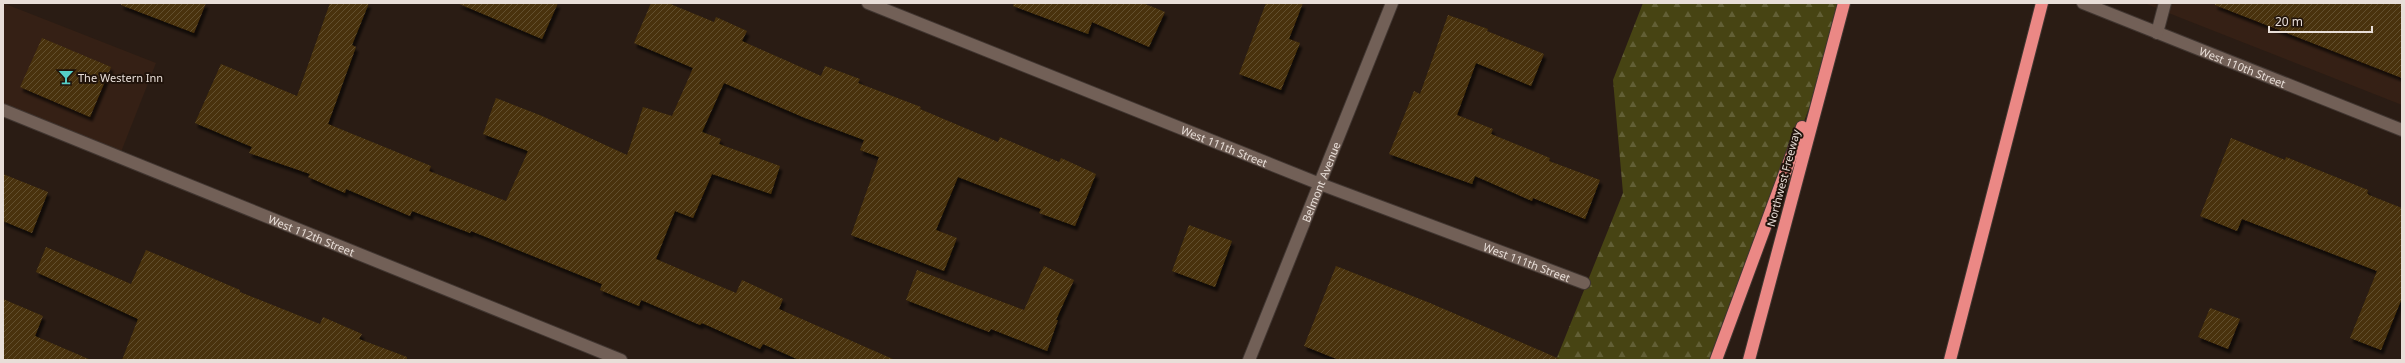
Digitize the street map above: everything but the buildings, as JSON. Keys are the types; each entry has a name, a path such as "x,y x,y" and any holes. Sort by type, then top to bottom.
{"highway":[{"name":"Northwest Freeway","path":"1749,360 1826,62 1844,3"},
{"path":"1950,360 2042,3"},
{"path":"1716,360 1826,62"}],"street":[{"name":"West 111th Street","path":"868,3 1320,184 1584,283"},
{"name":"Belmont Avenue","path":"1248,360 1392,3"},
{"name":"West 110th Street","path":"2083,3 2402,130"},
{"path":"2157,33 2165,3"},
{"name":"West 112th Street","path":"3,110 621,360"}],"shaded area":[{"path":"3,3 156,63 119,157 3,110"},
{"path":"2144,3 2402,3 2402,105 2181,18"}],"green space":[{"path":"1643,3 1844,3 1826,62 1716,360 1556,360 1623,193 1613,80"}],"place":[{"name":"The Western Inn","path":"66,77"}]}
